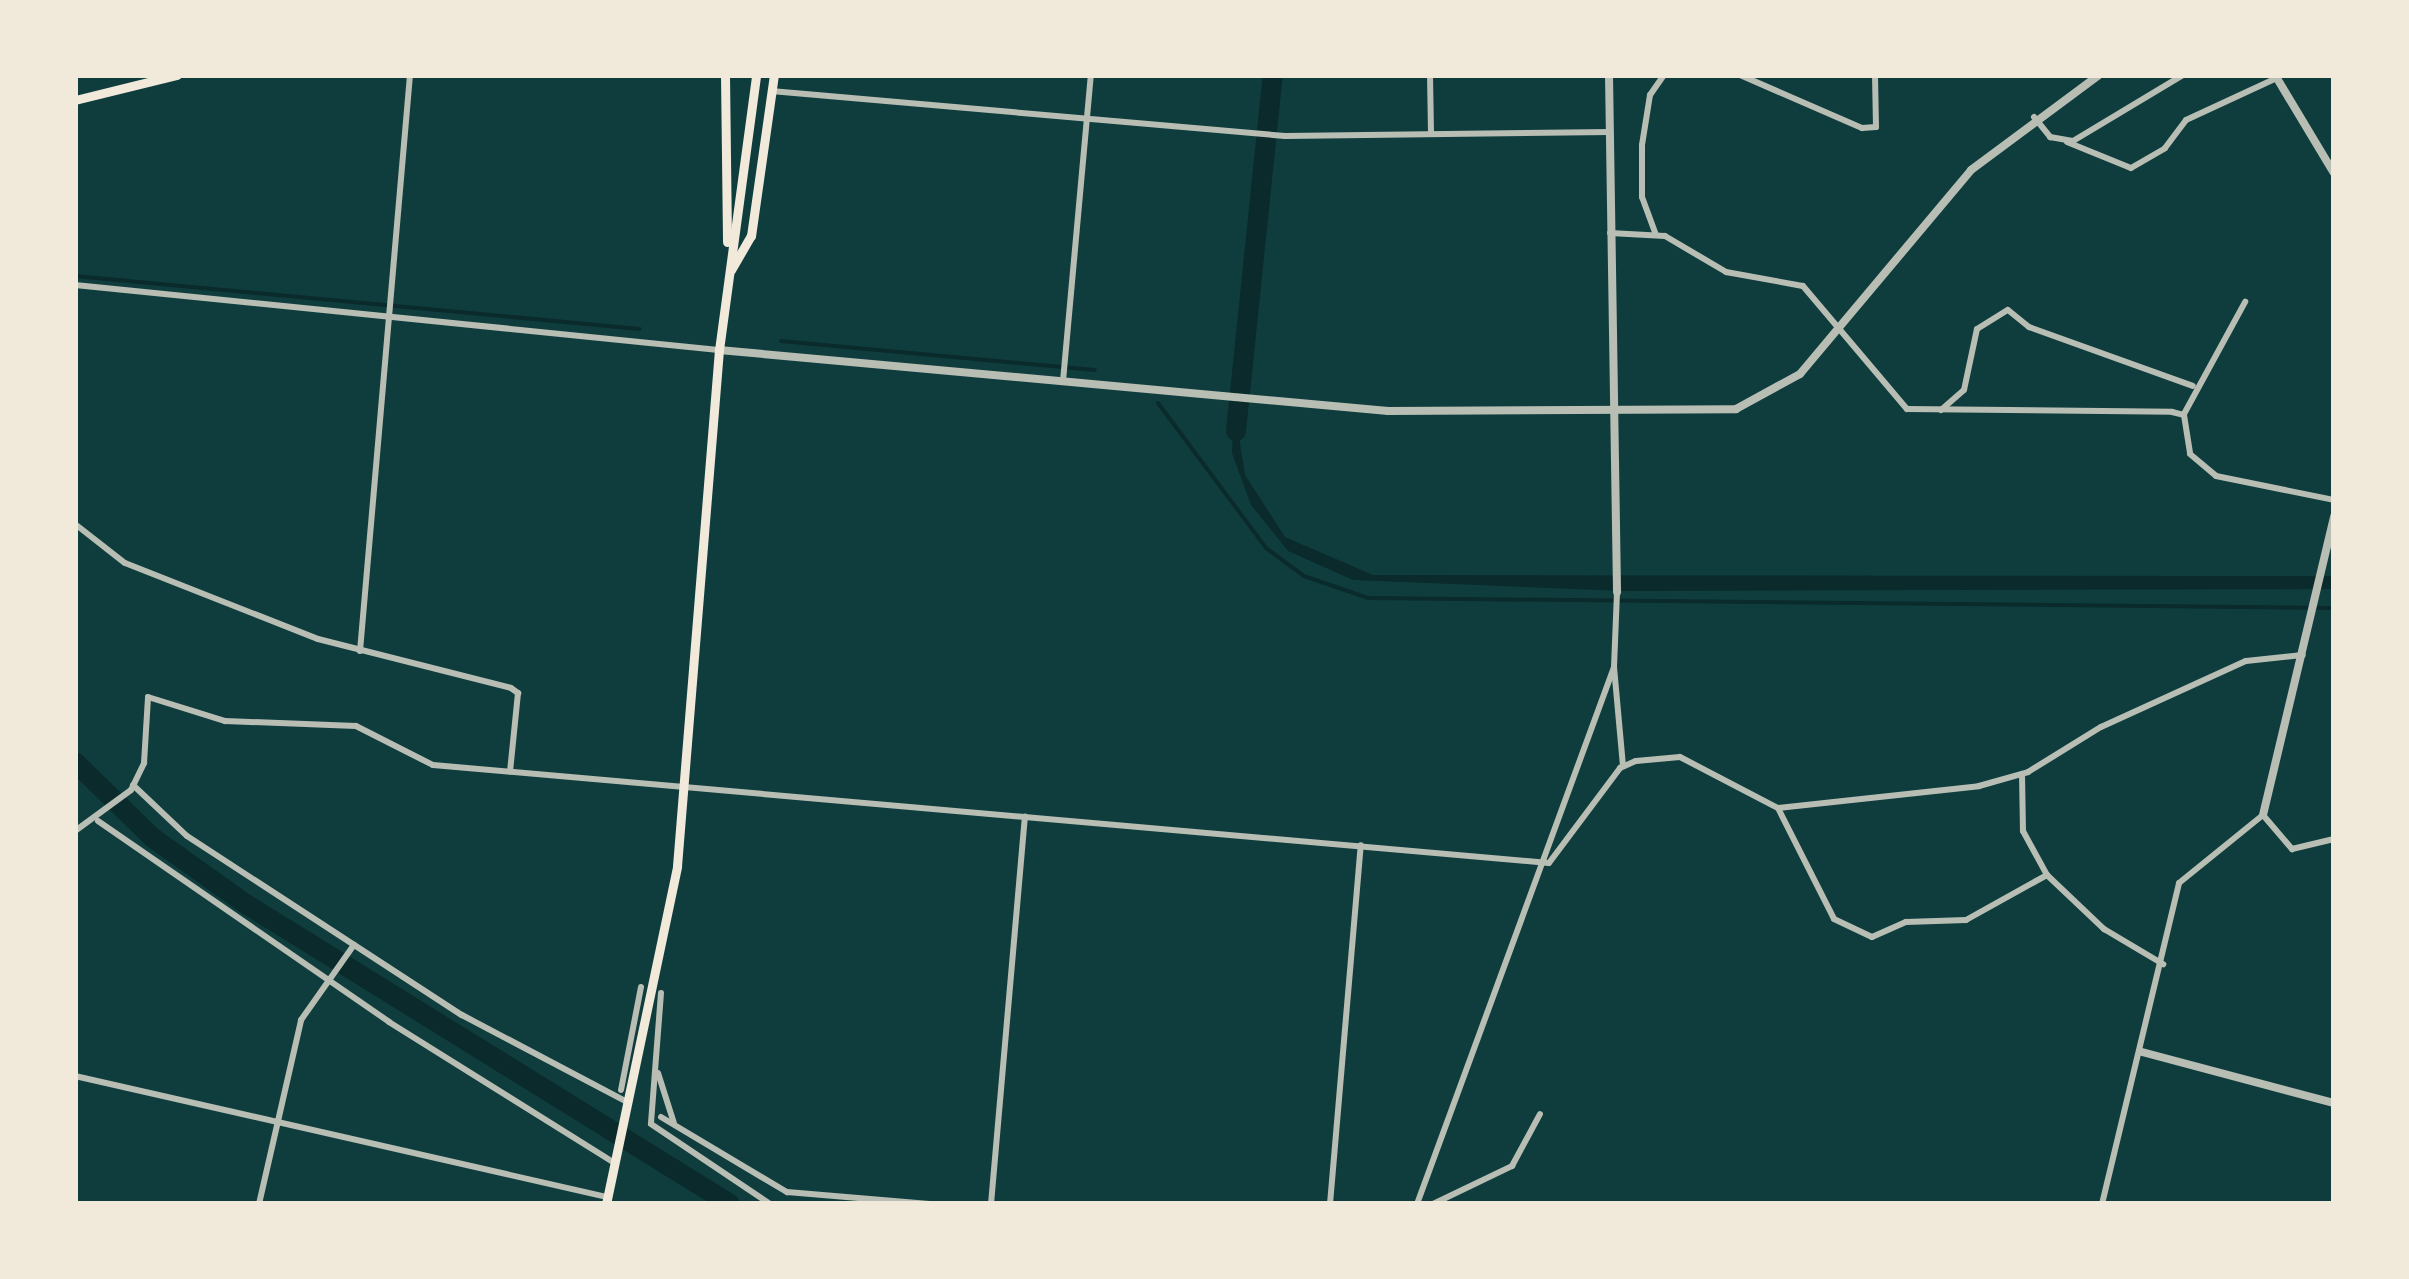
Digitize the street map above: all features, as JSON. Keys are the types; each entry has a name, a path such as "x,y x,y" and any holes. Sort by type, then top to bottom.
{"main road":[{"path":"75,100 177,75"},
{"path":"725,75 729,259"},
{"path":"606,1201 686,788 719,350 756,75"},
{"path":"727,275 751,236 774,75"}],"street":[{"path":"360,651 410,75"},
{"path":"1063,381 1090,75"},
{"path":"1430,75 1431,134"},
{"path":"75,832 100,819 132,788 148,697 225,721 356,726 432,765 1544,863 1556,860 1623,766 1614,667 1617,573 1609,75"},
{"path":"1656,235 1642,197 1642,146 1650,95 1664,75"},
{"path":"1740,75 1862,128 1876,127 1875,75"},
{"path":"75,286 719,350 1420,412 1614,413 1751,404 1800,374 1930,211 2034,117 2099,75"},
{"path":"2067,142 2183,75"},
{"path":"2034,117 2067,142 2131,168 2165,148 2186,120 2276,76 2334,173"},
{"path":"771,91 1278,136 1610,132"},
{"path":"1609,233 1656,235 1726,272 1803,286 1840,323 1893,400 1941,410 2184,414"},
{"path":"2246,302 2193,386 2184,414 2190,454 2216,476 2334,500"},
{"path":"1941,410 1964,390 1977,329 2008,310 2029,327 2193,386"},
{"path":"2102,1204 2185,874 2263,815 2334,516"},
{"path":"75,524 137,568 360,651 518,693 510,772"},
{"path":"1623,766 1680,757 1778,808 2022,774 2246,661 2304,654"},
{"path":"1416,1204 1614,667"},
{"path":"2022,774 2023,831 2047,875 2104,929 2163,964"},
{"path":"132,788 187,836 352,948 558,1072 627,1107"},
{"path":"1778,808 1834,919 1872,937 1906,922 1966,920 2047,875"},
{"path":"2263,815 2286,848 2334,838"},
{"path":"991,1204 1025,816"},
{"path":"100,819 330,980 616,1159"},
{"path":"1330,1204 1361,845"},
{"path":"259,1204 302,1020 352,948"},
{"path":"621,1090 641,987"},
{"path":"661,993 653,1127 770,1204"},
{"path":"2142,1052 2334,1103"},
{"path":"657,1064 678,1128"},
{"path":"75,1076 606,1201"},
{"path":"1433,1204 1512,1166 1540,1114"},
{"path":"661,1117 787,1192 929,1204"}],"water":[{"path":"1234,405 1245,475 1285,537 1373,575 2334,576 2334,589 1624,591 1353,580 1288,551 1251,505 1232,453"}],"waterway":[{"path":"1236,431 1273,75"},
{"path":"75,276 640,329"},
{"path":"781,341 1095,370"},
{"path":"1158,403 1266,548 1304,576 1368,598 2334,608"},
{"path":"75,762 153,838 246,904 730,1204"}]}
